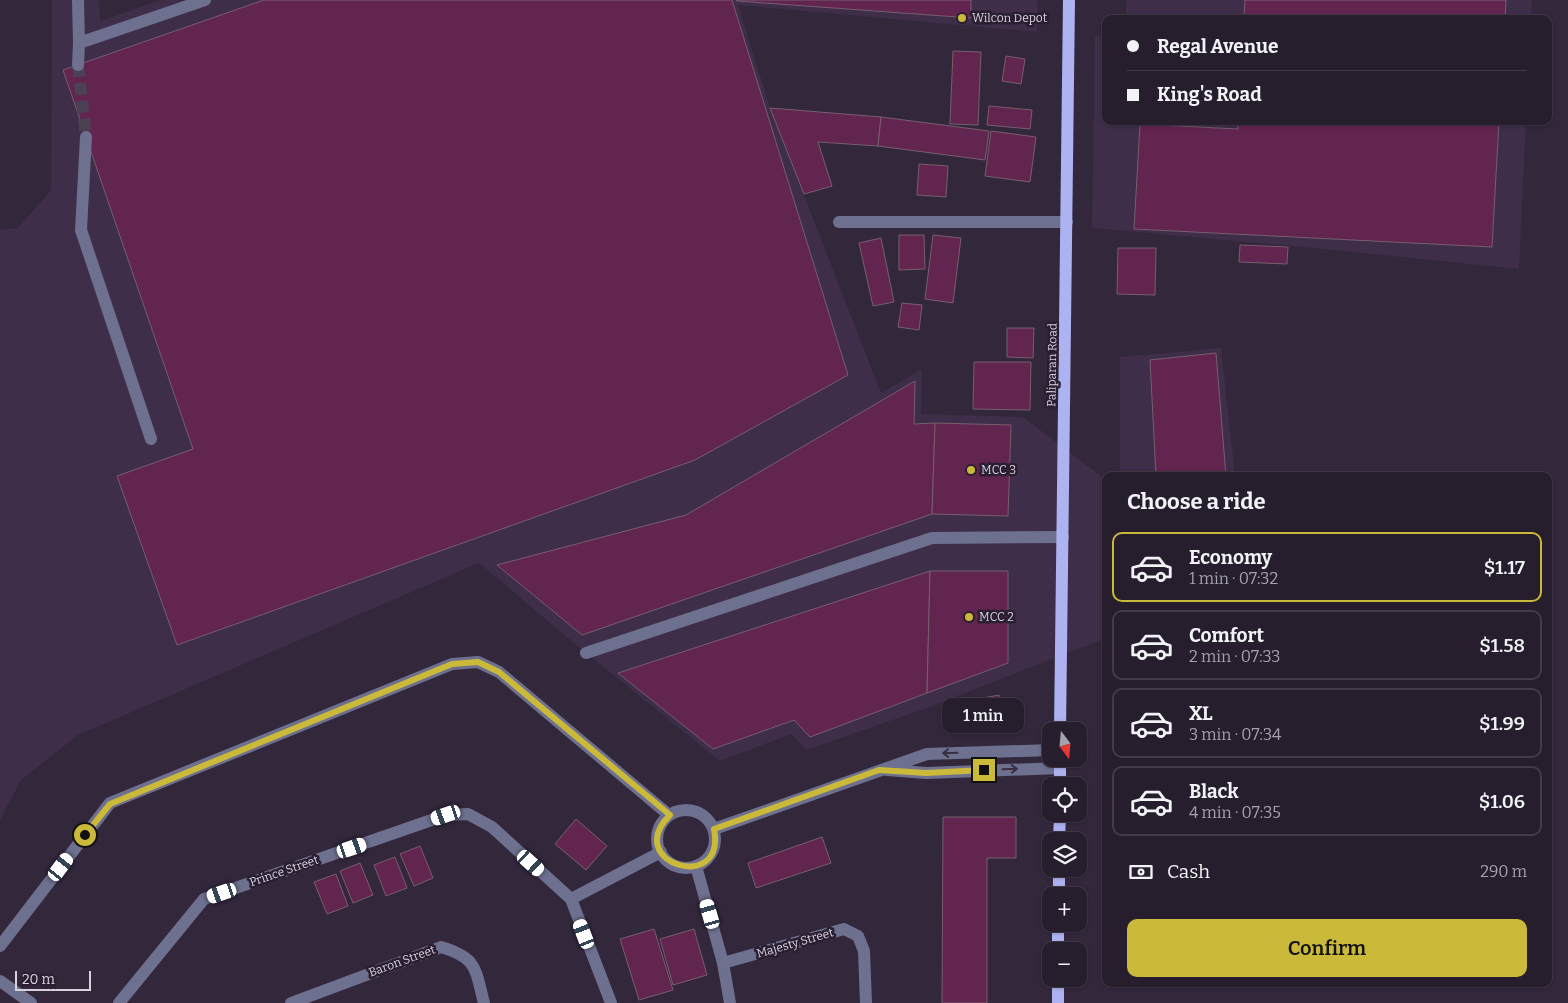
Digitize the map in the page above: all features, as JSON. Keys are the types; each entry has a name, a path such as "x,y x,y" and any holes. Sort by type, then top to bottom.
{"main road":[{"name":"Paliparan Road","path":"1060,722 1064,537 1069,0"},
{"path":"1058,987 1058,1003"}],"street":[{"path":"78,0 78,65"},
{"path":"79,43 205,0"},
{"path":"86,137 81,230 151,439"},
{"path":"839,222 1067,222"},
{"path":"586,653 932,538 1064,537"},
{"path":"0,946 110,804 452,664 478,662 499,672 670,815"},
{"path":"714,829 927,754 1042,750"},
{"path":"879,770 926,773 1042,764"},
{"path":"690,810 700,813 709,820 714,829 716,838 710,855 704,862 696,866 672,864 661,852 658,832 662,823 670,815 679,811 690,810"},
{"name":"Prince Street","path":"120,1003 204,899 446,815 468,814 492,827 570,899"},
{"path":"611,1003 570,899 661,852"},
{"path":"696,866 723,963 730,1003"},
{"name":"Majesty Street","path":"723,963 844,929 858,936 864,951 866,1003"},
{"name":"Baron Street","path":"290,1003 441,947 459,952 474,965 484,1003"},
{"path":"0,981 30,1003"}],"shaded area":[{"path":"52,0 99,0 100,21 161,0 1038,0 1037,32 738,5 770,108 881,393 922,369 921,414 1023,417 1102,477 1102,640 927,708 806,750 791,734 720,761 586,653 479,563 78,735 21,780 0,820 0,230 18,228 51,190"},
{"path":"1126,0 1532,0 1531,15 1126,15"},
{"path":"1095,36 1102,37 1102,125 1526,125 1519,269 1092,228"},
{"path":"1221,348 1235,472 1120,472 1120,357"}],"building":[{"path":"264,0 732,0 848,375 695,460 177,645 117,476 193,449 63,70"},
{"path":"971,0 971,18 737,1"},
{"path":"1245,0 1506,0 1505,15 1244,15"},
{"path":"953,51 981,52 978,125 950,124"},
{"path":"1006,56 1025,59 1021,84 1002,81"},
{"path":"989,106 1032,110 1030,129 987,125"},
{"path":"770,108 881,117 878,146 818,142 832,186 804,194"},
{"path":"881,117 989,131 985,160 878,146"},
{"path":"1140,125 1238,129 1238,125 1499,125 1492,247 1134,229"},
{"path":"991,131 1036,137 1030,182 985,176"},
{"path":"919,164 948,166 946,197 917,195"},
{"path":"899,235 924,235 925,269 899,270"},
{"path":"933,235 961,238 953,303 925,299"},
{"path":"881,238 894,302 873,306 859,243"},
{"path":"1240,245 1288,247 1287,264 1239,262"},
{"path":"1118,248 1156,248 1155,295 1117,294"},
{"path":"902,303 922,305 919,330 898,327"},
{"path":"1007,328 1034,328 1033,358 1007,357"},
{"path":"1216,353 1226,472 1156,472 1150,360"},
{"path":"974,362 1031,362 1030,410 973,409"},
{"path":"915,381 914,424 935,423 932,514 582,635 497,565 686,515"},
{"name":"MCC 3","path":"935,423 1011,425 1008,516 932,514"},
{"path":"930,571 927,693 810,737 794,720 713,749 618,673"},
{"name":"MCC 2","path":"930,571 1008,571 1008,663 927,693"},
{"path":"999,695 1005,730 959,728 957,703"},
{"path":"943,817 1016,817 1016,858 987,858 987,1003 942,1003"},
{"path":"576,819 607,846 586,870 555,844"},
{"path":"822,837 831,863 756,888 748,863"},
{"path":"420,846 433,878 414,886 400,854"},
{"path":"395,857 407,888 386,896 374,865"},
{"path":"360,863 373,895 353,903 340,871"},
{"path":"336,874 348,906 327,914 314,882"},
{"path":"654,929 673,990 639,1000 620,939"},
{"path":"694,929 707,975 673,985 660,939"}],"tunnel":[{"path":"78,65 86,137"}],"place":[{"name":"Wilcon Depot","path":"962,18"},
{"name":"MCC 3","path":"971,470"},
{"name":"MCC 2","path":"969,617"}],"route":[{"path":"85,835 110,804 452,664 478,662 499,672 670,815 662,823 658,832 658,842 661,852 666,859 672,864 680,866 696,866 704,862 714,846 716,838 714,829 879,770 926,773 984,770"}]}
